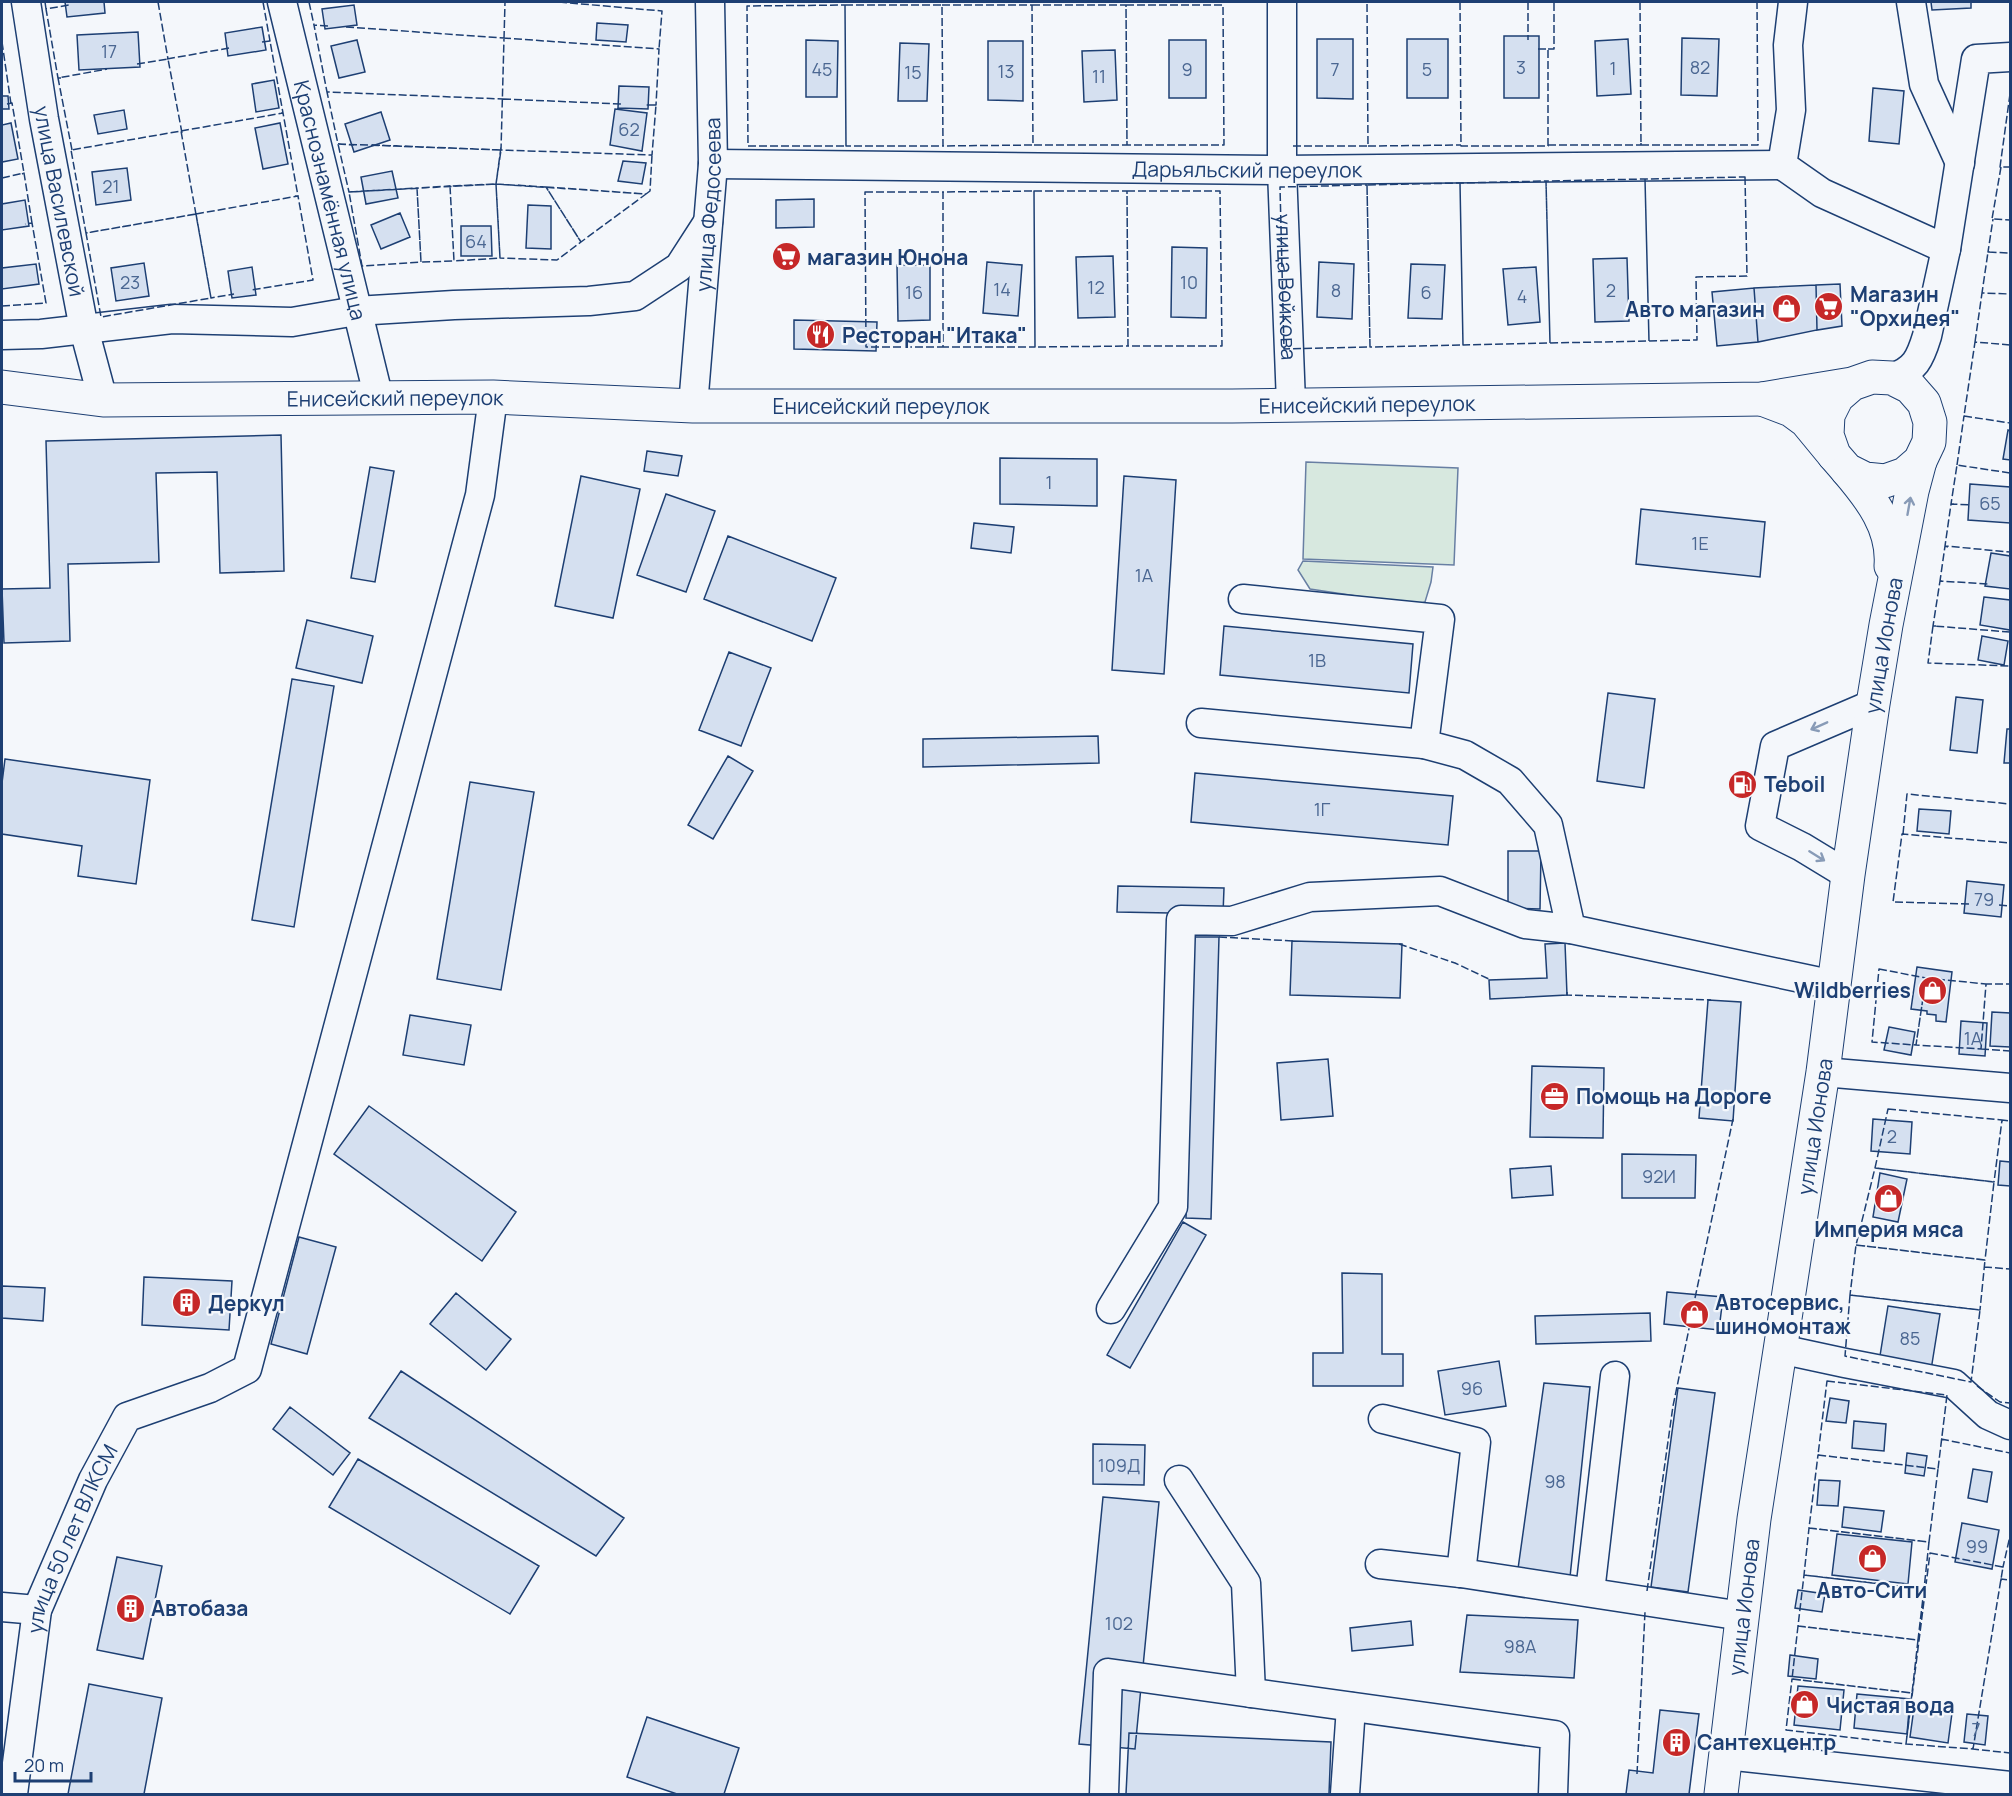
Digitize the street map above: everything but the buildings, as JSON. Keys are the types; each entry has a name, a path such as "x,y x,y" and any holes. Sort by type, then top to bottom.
{"main road":[{"path":"1762,399 1852,384 1872,377 1892,378 1910,387 1924,403 1930,422 1929,442 1920,461 1905,474 1886,481 1865,479 1840,462 1827,435 1828,415 1837,397 1852,384"},
{"name":"Енисейский переулок","path":"2,387 103,400 493,397 693,406 1220,406 1762,399"},
{"path":"1762,399 1791,410 1806,421 1871,498 1886,528 1892,554 1886,625"},
{"name":"улица Ионова","path":"1721,1794 1754,1519 1823,1072 1873,704 1886,625 1920,461"}],"street":[{"name":"улица Василевской","path":"26,2 44,119 84,329 103,400"},
{"name":"Краснознамённая улица","path":"282,2 379,399"},
{"name":"улица Федосеева","path":"693,406 713,164 711,2"},
{"name":"улица Войкова","path":"1282,2 1282,170 1291,404"},
{"path":"1793,2 1788,45 1791,110 1782,165 1822,193 1946,249"},
{"path":"1911,2 1924,84 1960,163"},
{"path":"1892,378 1911,369 1923,350 1927,336 1946,249 1976,59 2010,57"},
{"name":"Дарьяльский переулок","path":"713,164 1282,170 1782,165"},
{"path":"2,335 41,334 172,319 292,322 356,311 589,301 635,296 679,267 708,222"},
{"path":"1924,403 1921,384 1927,336"},
{"name":"улица 50 лет ВЛКСМ","path":"13,1794 37,1610 93,1480 127,1417 210,1388 247,1369 480,495 493,397"},
{"path":"1244,599 1440,619 1424,744"},
{"path":"1848,875 1802,847 1760,826 1775,746 1873,704"},
{"path":"1201,723 1424,744 1465,755 1510,781 1548,825 1571,929"},
{"path":"1111,1309 1173,1207 1181,920 1232,921 1310,897 1440,891 1525,924 1571,929 1834,985"},
{"path":"1823,1072 2010,1088"},
{"path":"1780,1349 1954,1384 1988,1414 2010,1425"},
{"path":"1590,1592 1615,1376"},
{"path":"1383,1419 1476,1442 1461,1573"},
{"path":"1179,1480 1246,1582 1251,1693"},
{"path":"1380,1564 1461,1573 1742,1616"},
{"path":"2,1607 37,1610"},
{"path":"1104,1794 1108,1673 1555,1735 1553,1794"},
{"path":"1345,1794 1351,1707"},
{"path":"1726,1755 2010,1786"}],"shaded area":[{"path":"1306,462 1458,468 1454,565 1303,559"},
{"path":"1303,561 1433,567 1425,602 1416,605 1310,589 1298,570"}],"fence":[{"path":"45,2 46,9 48,8"},
{"path":"158,2 168,59"},
{"path":"263,2 270,41 268,41"},
{"path":"309,2 314,25"},
{"path":"504,39 505,2"},
{"path":"559,2 662,11 659,49"},
{"path":"1293,146 1368,146 1367,2"},
{"path":"1460,2 1461,146 1548,146 1548,49 1536,49"},
{"path":"1528,2 1528,40"},
{"path":"1548,49 1554,49 1554,2"},
{"path":"1640,2 1641,145 1758,145 1757,2"},
{"path":"61,78 58,78 46,9 69,5"},
{"path":"845,5 846,146 748,146 747,6 845,5"},
{"path":"845,5 942,5 943,146 846,146 845,5"},
{"path":"942,5 1032,5 1033,145 943,146 942,5"},
{"path":"1032,5 1126,5 1127,145 1033,145 1032,5"},
{"path":"1126,5 1223,5 1224,145 1127,145 1126,5"},
{"path":"328,26 314,25 327,92 503,99"},
{"path":"346,27 504,38 501,150 652,155 656,105 645,105"},
{"path":"503,38 659,49 656,105 653,105"},
{"path":"262,42 270,41 283,113 281,113"},
{"path":"2,42 11,104"},
{"path":"167,59 229,48"},
{"path":"137,64 168,59 182,133"},
{"path":"72,150 58,78 107,69"},
{"path":"329,92 327,92 338,144 354,145"},
{"path":"2010,94 2000,167 2010,167"},
{"path":"503,99 621,104"},
{"path":"7,104 12,103 24,173 22,174"},
{"path":"181,131 283,113 298,196 295,196"},
{"path":"196,214 86,233 71,150 181,131 211,298 234,294"},
{"path":"1548,145 1641,145 1641,143"},
{"path":"338,144 501,150 496,184 349,192 338,144"},
{"path":"372,145 501,150"},
{"path":"1368,146 1461,145"},
{"path":"501,147 496,184 646,194 650,191 652,155"},
{"path":"2001,167 1992,219 2010,220"},
{"path":"2,178 24,173 31,224"},
{"path":"1745,177 1747,276 1696,277 1697,340 1649,341 1645,179 1745,177"},
{"path":"1645,179 1649,341 1550,343 1546,181 1645,179"},
{"path":"1546,181 1550,343 1463,345 1460,183 1546,181"},
{"path":"1460,183 1463,345 1370,347 1367,185 1460,183"},
{"path":"496,184 546,187 581,242 557,260 500,258 496,184"},
{"path":"496,184 500,258 454,261 450,186 496,184"},
{"path":"1367,185 1370,347 1284,349 1280,187 1367,185"},
{"path":"450,186 454,261 421,262 417,188 450,186"},
{"path":"546,187 646,194 581,242 546,187"},
{"path":"417,188 421,262 362,266 349,192 417,188"},
{"path":"1034,191 1127,191 1128,346 1035,347 1034,191"},
{"path":"1034,191 1035,347 943,347 943,192 1034,191"},
{"path":"1127,191 1220,191 1222,346 1128,346 1127,191"},
{"path":"865,192 943,192 943,347 866,347 865,192"},
{"path":"196,214 298,196 313,280 251,290"},
{"path":"196,214 211,298 101,317 86,233 196,214"},
{"path":"1990,252 1988,252 1993,219"},
{"path":"2,306 46,303 32,223 25,224"},
{"path":"1984,293 1982,293 1988,252 2010,253"},
{"path":"1975,342 1982,293 2010,294"},
{"path":"2010,345 1975,342 1964,416 2010,423"},
{"path":"1957,465 1965,416"},
{"path":"1954,504 1951,504 1957,465 2010,473"},
{"path":"1948,547 1945,546 1951,504 1971,505"},
{"path":"1942,581 1940,581 1945,546 2010,552"},
{"path":"1936,626 1933,626 1940,581 1988,584"},
{"path":"2010,632 1933,626 1928,663 2010,666"},
{"path":"1903,834 1907,794 2010,804"},
{"path":"1969,904 1893,902 1902,834 2010,843"},
{"path":"1999,905 2010,906"},
{"path":"1219,937 1294,941"},
{"path":"1399,944 1455,963 1491,980"},
{"path":"1879,969 1926,978 1916,1045 1872,1042 1879,969"},
{"path":"1926,978 1986,984 1981,1049 1916,1045 1926,978"},
{"path":"1986,986 1986,984 2010,984"},
{"path":"1567,992 1567,995 1711,1000"},
{"path":"1981,1049 2010,1051"},
{"path":"1888,1109 2002,1120 1994,1182 1875,1168 1888,1109"},
{"path":"1695,1298 1733,1119"},
{"path":"2002,1122 2002,1120 2010,1121"},
{"path":"1875,1168 1994,1182 1985,1260 1856,1245 1875,1168"},
{"path":"1856,1245 1985,1260 1980,1310 1850,1295 1856,1245"},
{"path":"1984,1267 2010,1269"},
{"path":"1850,1295 1980,1310 1971,1382 1845,1356 1850,1295"},
{"path":"1647,1591 1673,1406 1690,1324"},
{"path":"1827,1381 1947,1395 1938,1469 1818,1455 1827,1381"},
{"path":"1977,1386 2000,1402 2010,1403"},
{"path":"1941,1439 2010,1453"},
{"path":"1818,1455 1938,1469 1929,1542 1809,1528 1818,1455"},
{"path":"1809,1528 1929,1542 1924,1589 1804,1575 1809,1528"},
{"path":"2001,1567 2003,1567 2010,1536"},
{"path":"1930,1553 2003,1567 1973,1749 1906,1744 1930,1553"},
{"path":"1804,1575 1924,1589 1918,1640 1798,1626 1804,1575"},
{"path":"2001,1581 2001,1579 2010,1580"},
{"path":"1637,1774 1645,1612"},
{"path":"1798,1626 1918,1640 1912,1693 1792,1679 1798,1626"},
{"path":"1792,1679 1912,1693 1906,1744 1786,1730 1792,1679"},
{"path":"1973,1747 1973,1749 2010,1753"}],"place":[{"name":"магазин Юнона","path":"786,257"},
{"name":"Магазин \"Орхидея\"","path":"1829,306"},
{"name":"Авто магазин","path":"1786,309"},
{"name":"Ресторан \"Итака\"","path":"821,335"},
{"name":"Teboil","path":"1743,784"},
{"name":"Wildberries","path":"1932,990"},
{"name":"Помощь на Дороге","path":"1555,1096"},
{"name":"Империя мяса","path":"1889,1198"},
{"name":"Деркул","path":"187,1303"},
{"name":"Автосервис, шиномонтаж","path":"1694,1314"},
{"name":"Авто-Сити","path":"1872,1559"},
{"name":"Автобаза","path":"130,1608"},
{"name":"Чистая вода","path":"1805,1705"},
{"name":"Сантехцентр","path":"1676,1742"}]}
